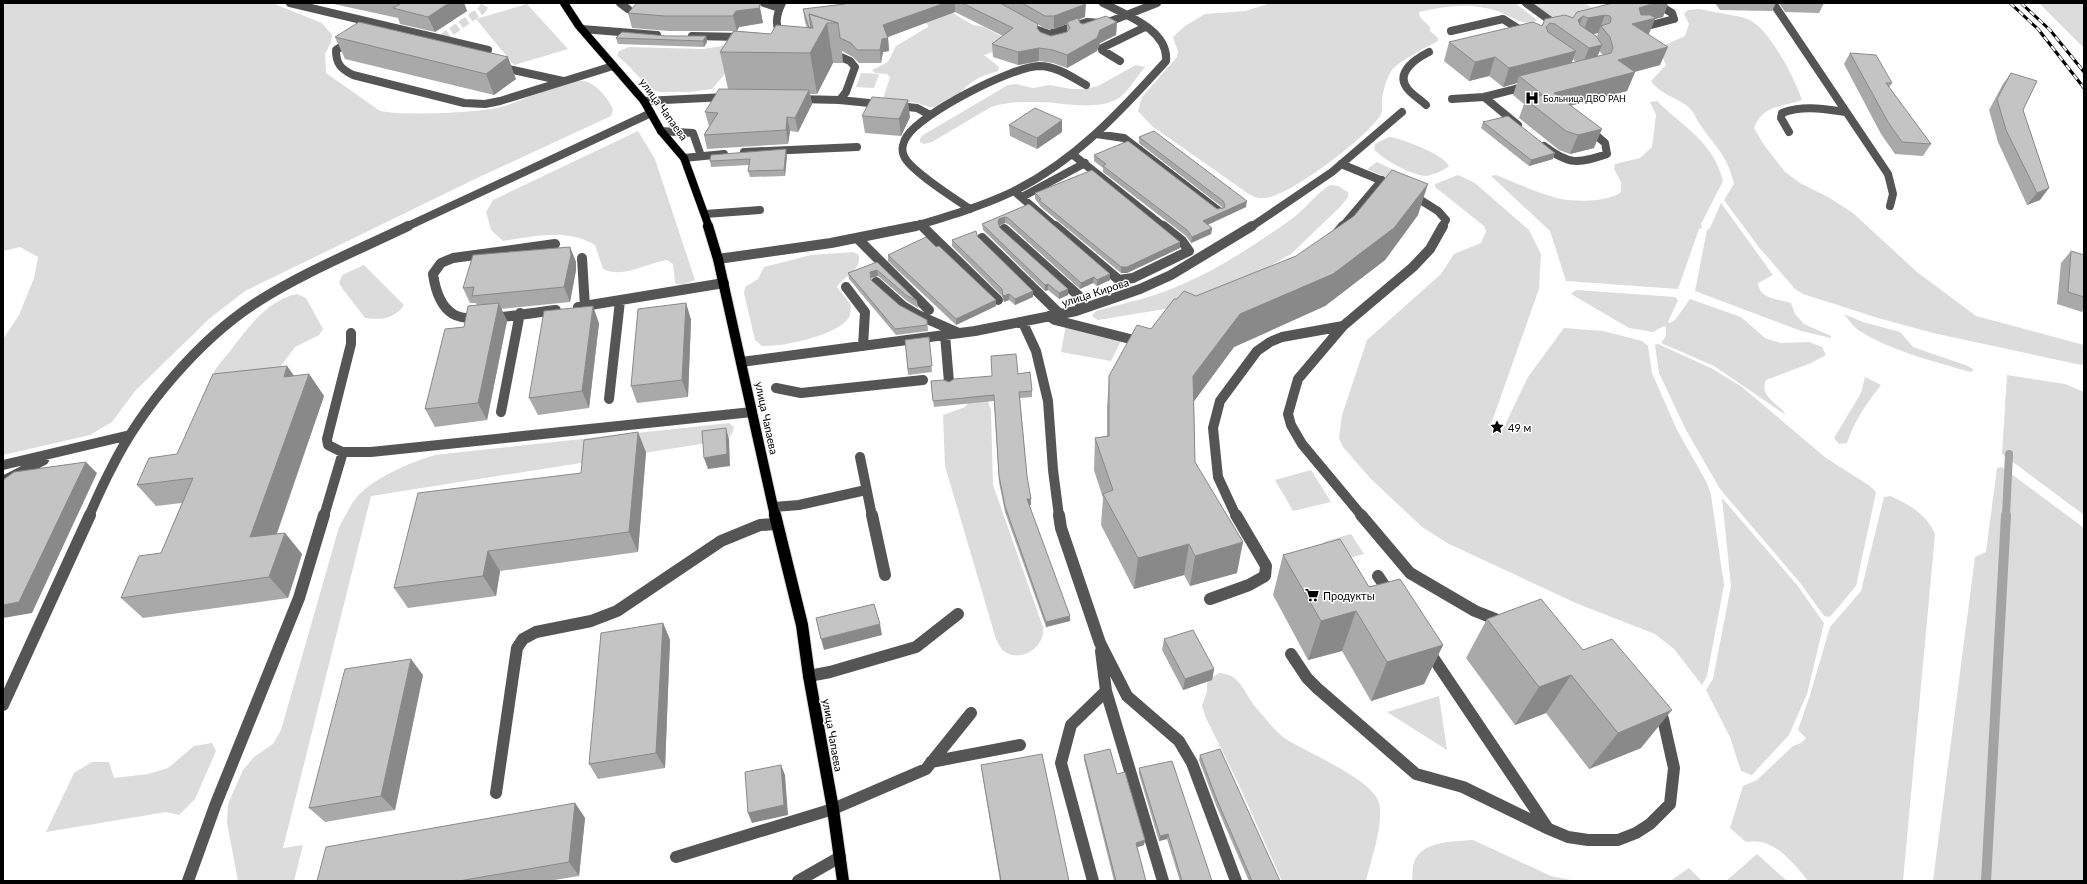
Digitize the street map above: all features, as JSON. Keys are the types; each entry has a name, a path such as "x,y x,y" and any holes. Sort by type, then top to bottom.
{"main road":[{"name":"улица Чапаева","path":"564,3 582,29 644,101 661,131 684,158 706,214 724,283 777,524 802,625 809,676 833,809 843,881"}],"street":[{"path":"290,3 488,50"},
{"path":"620,3 628,9"},
{"path":"764,3 781,6 776,14 781,38"},
{"path":"718,259 859,240 970,210 1014,191 1072,154 1096,134 1166,61 1169,54 1168,47 1163,40 1126,15 1103,3"},
{"path":"1089,30 1157,3"},
{"path":"1526,3 1565,31"},
{"path":"1637,29 1674,19 1672,13 1655,3"},
{"path":"1773,3 1832,88 1846,112 1888,174 1893,190 1893,200 1890,206"},
{"path":"1451,31 1503,19 1512,23 1534,39"},
{"path":"1029,26 1043,37 1059,35 1087,22 1105,23"},
{"path":"1120,61 1102,50 1102,48 1145,27"},
{"path":"582,29 662,36"},
{"path":"684,36 750,37"},
{"path":"363,38 348,42 336,50 335,60 340,68 353,75 464,103 485,104 500,101 563,80 613,66"},
{"path":"821,50 842,56 856,67 846,92 840,100"},
{"path":"1426,105 1405,86 1403,80 1406,71 1413,62 1429,52"},
{"path":"493,65 563,80"},
{"path":"970,210 909,163 904,157 902,150 910,133 930,115 1009,74 1029,67 1041,66 1056,69 1086,85"},
{"path":"1452,99 1484,97 1535,84"},
{"path":"644,101 732,97"},
{"path":"1484,97 1525,130"},
{"path":"794,99 840,100 916,108 930,115"},
{"path":"1789,132 1781,118 1782,113 1788,110 1810,109 1846,112"},
{"name":"улица Кирова","path":"741,362 960,334 1023,323 1080,309 1144,287 1171,275 1209,254 1285,205 1341,164 1384,124 1402,112"},
{"path":"3,705 106,479 130,435 161,391 236,317 271,292 412,224 651,113"},
{"path":"1537,140 1556,155 1574,162 1582,163 1607,154 1608,148 1606,143 1582,123"},
{"path":"661,131 693,133 700,156"},
{"path":"1096,134 1124,138 1219,211"},
{"path":"684,158 773,150 858,147"},
{"path":"1014,191 1117,279 1126,280 1160,266 1189,251 1187,245 1072,154"},
{"path":"1022,197 1085,163"},
{"path":"1341,164 1406,191 1438,211 1446,220 1430,249 1413,267 1343,326 1298,379 1288,414 1291,425 1302,444 1410,572 1438,592 1474,611 1515,627"},
{"path":"1333,236 1382,180"},
{"path":"706,214 760,210"},
{"path":"920,224 998,300"},
{"path":"1004,229 1080,297 1080,309"},
{"path":"982,238 1060,314"},
{"path":"859,240 929,310"},
{"path":"555,244 453,258 440,263 432,274 433,284 449,312 458,317 473,318 585,307 724,283"},
{"path":"582,258 585,307"},
{"path":"1160,266 1171,275"},
{"path":"876,282 903,306 918,315 960,334"},
{"path":"846,287 865,312 863,346"},
{"path":"609,399 620,301"},
{"path":"501,412 520,313"},
{"path":"1050,316 1055,320 1148,344"},
{"path":"1023,323 1036,351 1048,401 1053,470 1061,528 1100,643 1127,696 1179,740 1192,763 1236,881"},
{"path":"1210,599 1249,585 1265,576 1266,566 1234,512 1218,477 1213,428 1220,401 1257,351 1270,342 1282,337 1343,326"},
{"path":"351,334 351,344 328,439 328,446 332,450 343,452 398,450 752,412"},
{"path":"946,335 949,382"},
{"path":"776,388 801,392 923,380"},
{"path":"3,465 130,435"},
{"path":"188,881 215,806 299,598 343,452"},
{"path":"3,481 58,453"},
{"path":"860,457 885,575"},
{"path":"774,507 799,505 866,490"},
{"path":"496,793 517,648 523,639 536,632 604,617 617,611 721,541 760,525 777,524"},
{"path":"1378,576 1395,602"},
{"path":"809,676 830,672 916,647 958,614"},
{"path":"1421,640 1548,829"},
{"path":"1100,643 1106,691 1163,881"},
{"path":"1291,654 1307,678 1317,688 1416,774 1463,787 1499,803 1548,829 1568,837 1588,840 1618,840 1636,833 1650,824 1670,804 1674,768 1663,719 1650,704"},
{"path":"1093,881 1061,763 1071,725 1106,691"},
{"path":"676,856 833,809 926,769 971,713"},
{"path":"931,762 1020,744"},
{"path":"798,881 840,857"}],"shaded area":[{"path":"3,3 272,3 322,23 332,35 331,42 325,54 326,73 380,111 391,113 462,112 494,108 505,106 556,86 576,81 589,82 598,88 609,102 613,110 611,116 475,179 245,291 209,319 135,391 112,422 90,435 3,455 3,339 19,315 34,278 38,257 20,247 3,251"},
{"path":"936,3 973,25 984,27 1008,40 1005,48 984,55 999,67 998,71 975,80 955,98 940,106 928,107 913,102 886,101 883,99 890,77 887,74 875,73 872,70 888,62 896,46 928,27 928,25 915,15"},
{"path":"1271,3 1515,3 1537,20 1527,23 1522,22 1487,8 1467,6 1439,8 1419,12 1420,17 1430,27 1430,31 1438,38 1438,41 1407,58 1392,70 1383,92 1381,114 1372,126 1344,151 1309,177 1277,195 1262,198 1248,194 1152,126 1138,111 1142,97 1177,57 1178,52 1173,37 1185,26 1205,14 1245,11"},
{"path":"1532,3 1585,3 1603,15 1561,24"},
{"path":"2039,3 2084,3 2084,48"},
{"path":"527,4 568,49 514,65 476,19"},
{"path":"1700,9 1742,17 1756,24 1772,43 1794,80 1802,100 1767,111 1758,120 1754,128 1764,145 1785,172 1800,183 1828,197 1853,213 1917,272 1976,316 2084,345 2084,364 2081,365 1933,333 1878,318 1803,294 1795,289 1758,246 1724,200 1734,184 1728,165 1720,151 1692,111 1686,105 1658,89 1651,81 1666,65 1661,54 1665,45 1685,36 1689,24 1684,14 1688,10"},
{"path":"733,44 731,67 712,89 690,92 659,92 643,81 617,56 619,51 629,47 703,49"},
{"path":"1136,65 1145,67 1123,95 1110,102 1100,105 1047,102 1019,102 1002,104 991,107 932,142 924,144 920,142 923,135 1008,85 1016,84 1033,88 1050,85 1071,89 1085,89 1098,86"},
{"path":"861,73 879,74 874,88 856,87"},
{"path":"1657,101 1705,145 1718,167 1723,181 1701,224 1702,228 1699,229 1678,289 1566,281 1550,231 1491,176 1496,175 1545,194 1567,200 1583,201 1609,198 1616,195 1621,192 1621,182 1614,169 1615,164 1640,158 1652,147 1656,115 1650,102"},
{"path":"638,131 655,159 695,280 682,285 675,283 673,264 667,260 627,271 611,272 603,269 595,245 573,236 550,235 503,241 491,230 486,212 493,200"},
{"path":"1389,137 1431,152 1440,157 1449,166 1439,172 1426,176 1406,170 1384,157 1374,149 1375,144"},
{"path":"1377,162 1411,178 1407,186 1367,169"},
{"path":"1458,175 1475,183 1529,230 1541,254 1539,289 1491,424 1496,430 1503,429 1528,377 1564,328 1603,331 1642,341 1648,346 1652,373 1677,430 1707,483 1711,495 1724,585 1707,676 1702,685 1674,649 1655,634 1578,604 1449,544 1422,527 1370,478 1343,447 1339,438 1342,415 1367,340 1441,274 1454,254 1481,243 1486,231 1484,226 1435,187 1435,184"},
{"path":"1330,185 1338,186 1348,192 1348,197 1340,207 1291,254 1241,282 1171,308 1098,320 1092,316 1096,311 1162,293 1211,271 1251,247 1289,221 1319,193"},
{"path":"1721,203 1773,275 1758,283 1759,289 1762,293 1770,298 1791,303 1795,314 1804,324 1831,336 1831,338 1801,331 1695,291 1707,230 1710,228"},
{"path":"853,252 859,255 859,261 855,269 837,287 851,305 850,315 847,320 840,326 820,336 782,345 762,346 755,340 744,293 745,287 758,279 764,267 811,255"},
{"path":"364,265 404,305 392,316 377,319 365,318 339,283 342,275"},
{"path":"1576,290 1675,297 1678,300 1668,322 1670,323 1675,320 1690,299 1741,317 1765,338 1780,343 1809,342 1822,347 1826,355 1811,363 1766,380 1765,391 1767,396 1786,415 1714,366 1661,343 1666,336 1666,327 1664,326 1653,332 1629,328 1571,294"},
{"path":"297,294 306,298 323,329 319,335 295,347 277,371 213,375 215,370 257,318 266,310 286,297"},
{"path":"1844,314 1863,322 1900,332 1913,347 1968,366 1974,370 1970,372 1942,364 1912,355 1884,344 1858,330"},
{"path":"1066,325 1122,339 1111,361 1061,352"},
{"path":"1658,344 1711,368 1742,387 1826,458 1870,486 1876,492 1856,586 1830,617 1824,616 1801,584 1720,489 1686,430 1659,373 1655,345"},
{"path":"2007,375 2065,384 2084,392 2084,515 2002,454"},
{"path":"1865,377 1881,385 1861,412 1847,443 1839,444 1834,438 1861,393"},
{"path":"974,396 987,399 991,410 993,485 1043,627 1043,634 1037,646 1032,651 1025,654 1012,655 1004,651 996,639 945,466 943,415 965,407"},
{"path":"729,423 734,427 732,434 726,440 371,496 283,848 303,845 294,881 238,881 227,823 228,804 243,770 254,757 273,744 281,730 339,527 353,502 360,494 379,479 390,473 414,462 435,455"},
{"path":"2002,467 2084,528 2084,881 1933,881 1975,557 1986,552 1997,468"},
{"path":"1311,470 1331,502 1293,511 1275,480"},
{"path":"1890,496 1917,511 1932,527 1935,534 1903,881 1808,881 1781,852 1765,843 1756,841 1746,842 1730,828 1743,786 1757,780 1793,746 1801,743 1806,738 1798,730 1830,627 1861,591 1884,497"},
{"path":"1722,498 1797,585 1824,623 1807,694 1789,735 1752,775 1741,771 1730,737 1706,690 1713,679 1731,586"},
{"path":"1351,534 1364,554 1335,562 1323,542"},
{"path":"1219,673 1227,674 1238,681 1253,704 1273,728 1283,737 1352,776 1365,785 1374,794 1379,803 1380,821 1366,881 1282,881 1239,785 1206,718 1202,706 1207,691 1207,683 1211,678"},
{"path":"1439,696 1447,750 1387,712"},
{"path":"212,743 216,751 195,799 179,815 166,812 46,832 74,773 92,762 109,762 114,778 148,774 168,768 194,746"},
{"path":"1473,840 1551,876 1575,881 1412,881 1414,862 1418,855 1424,850 1431,846 1448,842"},
{"path":"1757,854 1787,881 1726,881"},
{"path":"1689,868 1702,881 1670,881"}],"building":[{"path":"393,3 449,3 428,17 393,8 400,4"},
{"path":"637,3 759,3 760,8 736,11 733,16 665,16 628,13"},
{"path":"845,3 945,3 883,25 888,38 882,39 880,50 857,50 851,43 840,38 838,23 809,14 811,28 809,28 803,9"},
{"path":"962,3 1000,3 1038,24 1037,28 1040,32 1051,36 1067,32 1070,28 1067,22 1078,18 1080,23 1083,24 1106,16 1117,22 1100,30 1097,38 1067,55 1053,50 1039,48 1018,52 992,44 1013,28"},
{"path":"1022,3 1086,4 1054,16 1045,16"},
{"path":"1613,3 1655,3 1639,8 1641,15 1650,15 1656,18 1632,24 1668,47 1618,60 1635,72 1554,93 1602,129 1578,135 1566,131 1525,99 1543,95 1519,76 1611,53 1613,48 1610,37 1601,26 1610,23 1610,16 1605,15 1588,18 1583,16 1578,20 1580,25 1596,36 1602,45 1589,48 1555,24 1550,23 1546,27 1548,32 1576,51 1509,68 1495,57 1475,62 1449,42 1533,22 1542,26 1545,19 1565,15 1573,18 1577,12"},
{"path":"809,14 838,23 827,23 810,53 720,52 734,31 771,34 776,25 813,28"},
{"path":"359,22 508,57 486,74 335,37"},
{"path":"622,32 667,36 706,36 703,41 616,38"},
{"path":"1850,53 1876,55 1892,83 1886,83 1931,144 1902,142 1888,122"},
{"path":"2011,73 2037,81 2023,110 2049,188 2037,193 2006,130 1997,99"},
{"path":"719,89 809,90 795,118 787,117 786,130 704,135 718,113 705,112"},
{"path":"872,97 908,100 899,119 862,116"},
{"path":"1035,108 1062,120 1037,138 1009,125"},
{"path":"1508,116 1555,153 1531,160 1483,122"},
{"path":"1154,131 1247,201 1203,221 1212,228 1192,237 1187,230 1103,166 1106,164 1094,155 1128,141 1217,209 1224,208 1225,205 1223,201 1139,137"},
{"path":"786,149 784,170 748,171 750,159 710,161 711,155"},
{"path":"1092,170 1180,242 1127,267 1121,267 1039,200 1041,199 1035,193"},
{"path":"1392,170 1428,184 1394,228 1333,274 1240,314 1193,376 1195,462 1243,542 1195,556 1189,544 1138,558 1103,494 1113,490 1095,438 1109,436 1109,376 1137,325 1151,329 1174,299 1177,299 1184,291 1196,296 1296,256 1354,216"},
{"path":"1029,204 1110,274 1097,280 1094,277 1081,283 1008,218 1005,217 999,219 998,222 1000,228 1068,289 1059,293 1048,284 1045,285 982,224"},
{"path":"976,231 977,236 1033,291 1015,299 1009,294 1003,296 1002,289 952,240"},
{"path":"926,237 936,247 939,246 996,300 956,319 888,255"},
{"path":"570,247 571,255 564,287 472,296 474,287 463,288 473,255"},
{"path":"2071,251 2084,255 2084,297 2068,292"},
{"path":"877,262 917,301 906,295 877,270 870,272 871,280 899,305 927,320 927,325 895,329 848,273"},
{"path":"499,303 478,403 425,409 445,329 464,327 468,306"},
{"path":"686,303 682,380 631,386 638,309"},
{"path":"593,306 582,391 529,398 544,311"},
{"path":"929,337 932,366 908,369 905,340"},
{"path":"1016,354 1018,374 1030,372 1032,391 1019,392 1027,476 1031,499 1027,499 1070,616 1046,622 1005,506 999,476 994,395 933,401 931,381 944,380 949,382 954,379 992,376 991,356"},
{"path":"287,366 284,377 309,374 250,537 285,533 269,577 121,598 139,556 161,553 193,478 137,485 149,458 177,454 213,374"},
{"path":"726,428 727,454 704,458 702,431"},
{"path":"638,432 629,532 488,551 483,576 394,588 418,493 581,473 584,440"},
{"path":"86,462 19,602 3,605 3,480 14,472"},
{"path":"1340,539 1369,587 1400,579 1443,645 1387,662 1356,611 1321,621 1283,555"},
{"path":"1541,599 1583,650 1612,639 1672,710 1618,733 1571,675 1539,687 1487,619"},
{"path":"874,604 880,624 821,639 816,618"},
{"path":"663,623 656,753 589,764 601,633"},
{"path":"1193,630 1214,669 1185,679 1164,639"},
{"path":"411,659 381,796 309,808 345,669"},
{"path":"1110,749 1117,774 1125,772 1145,840 1136,843 1146,881 1116,881 1084,755"},
{"path":"1220,749 1280,881 1252,881 1217,800 1200,755"},
{"path":"1042,754 1069,881 1001,881 981,765"},
{"path":"1172,761 1212,881 1182,881 1168,834 1160,836 1139,768"},
{"path":"781,765 784,805 748,813 745,772"},
{"path":"575,803 569,862 459,881 317,881 326,847"}],"waterway":[{"path":"2006,516 2009,454"},
{"path":"1986,881 2006,515"}],"tunnel":[{"path":"442,38 482,10 486,3"}],"railway":[{"path":"2010,3 2038,29 2084,88"},
{"path":"2021,3 2050,30 2084,72"}],"place":[{"name":"Больница ДВО РАН","path":"1532,98"},
{"name":"49 м","path":"1497,427"},
{"name":"Продукты","path":"1312,595"}]}
